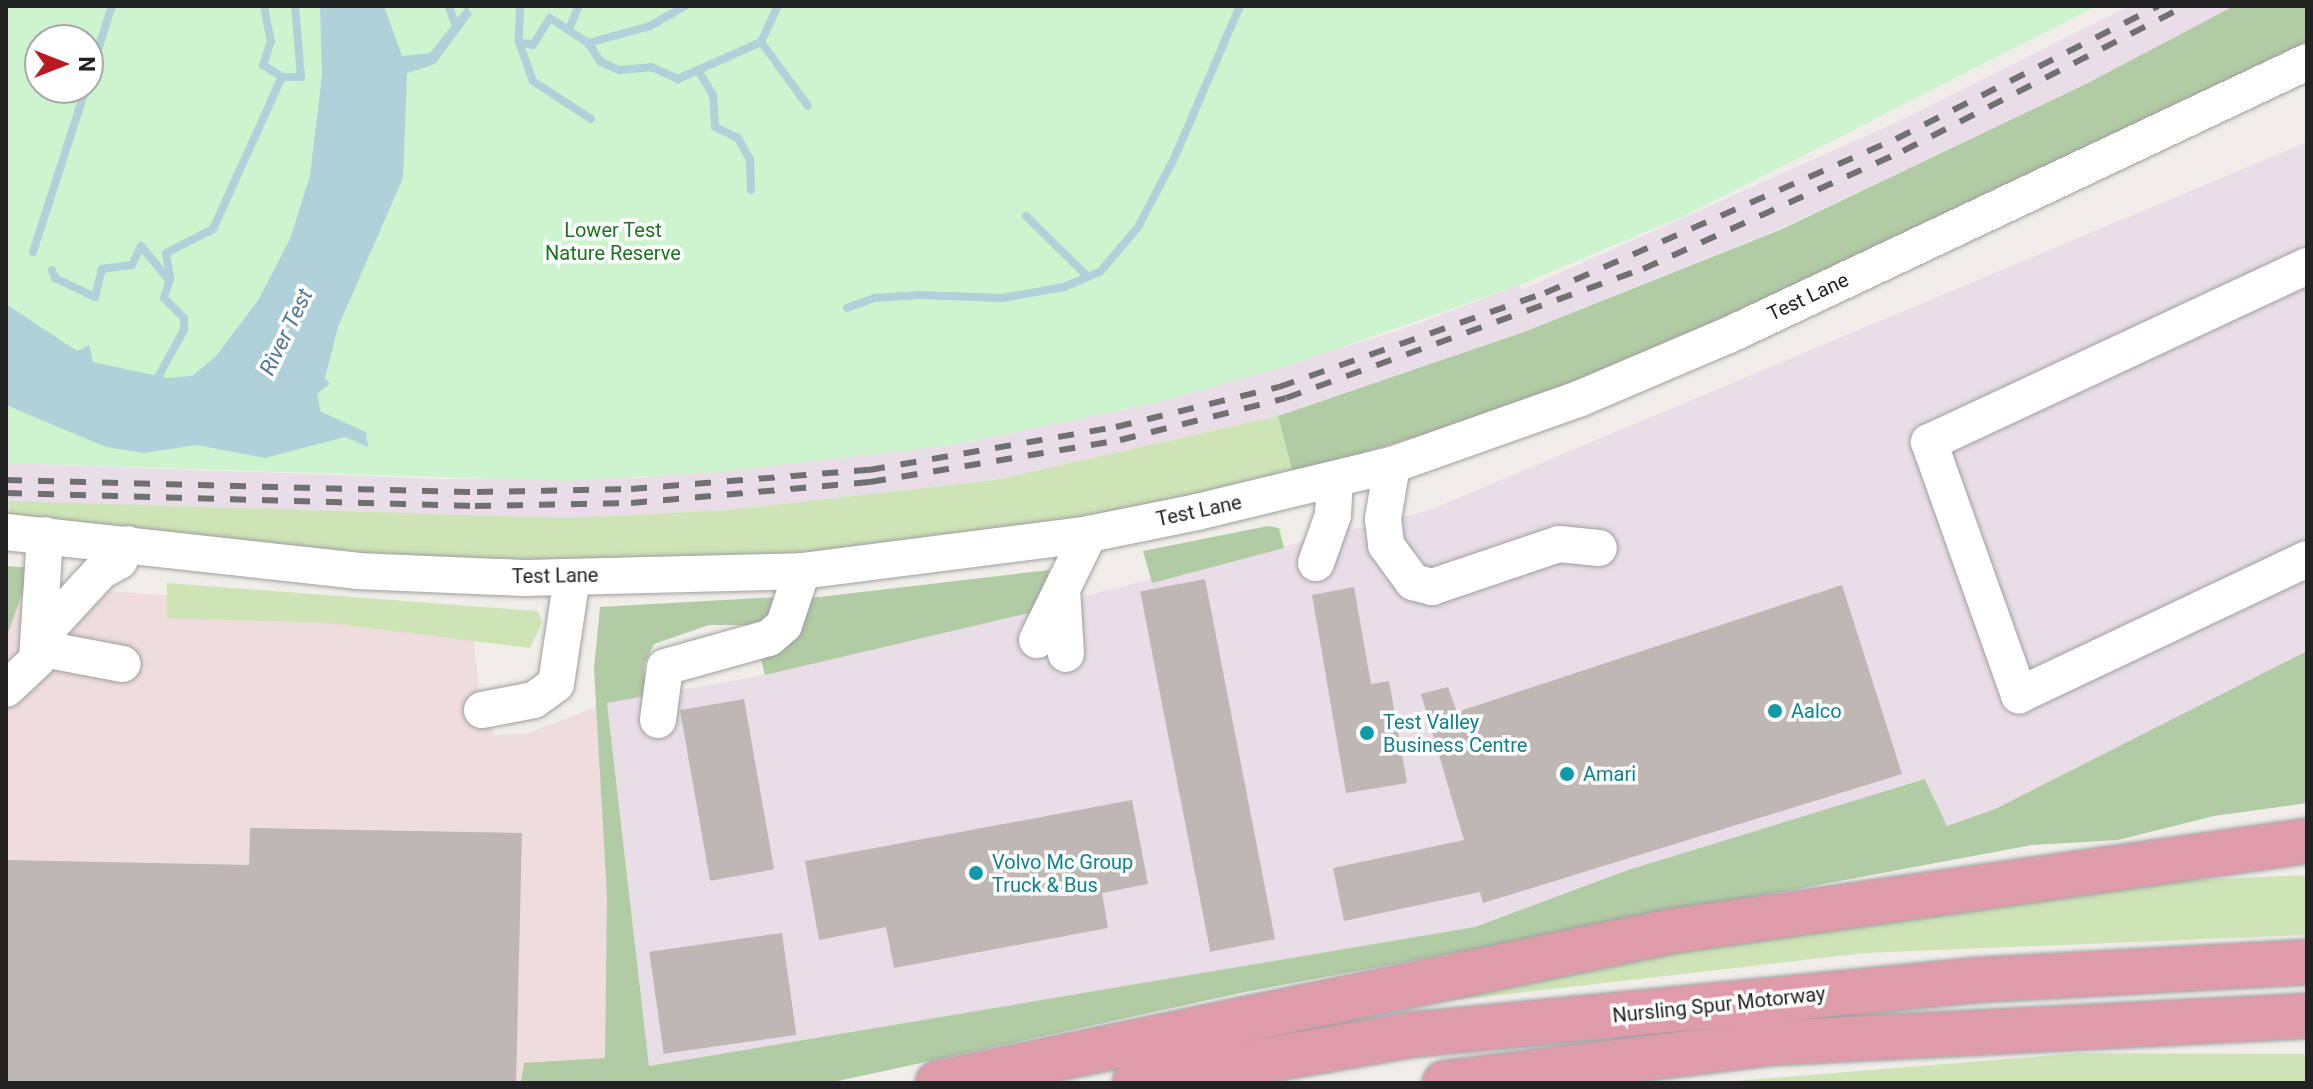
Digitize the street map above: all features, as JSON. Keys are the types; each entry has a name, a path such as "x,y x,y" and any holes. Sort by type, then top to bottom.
{"highway":[{"path":"938,1083 1672,931 2307,841"},
{"name":"Nursling Spur Motorway","path":"1135,1083 1409,1035 1978,980 2307,962"},
{"path":"1445,1083 1770,1043 2307,1016"}],"street":[{"name":"Test Lane","path":"6,532 357,571 572,577 802,571 1089,534 1392,465 1581,398 1729,335 2307,62"},
{"path":"2307,266 1929,442 2019,695 2307,559"},
{"path":"1392,465 1383,519 1386,545 1413,582 1432,587 1559,544 1599,548"},
{"path":"1316,563 1333,515 1335,480"},
{"path":"1051,647 1062,588 1089,534"},
{"path":"6,689 37,660 45,535"},
{"path":"39,642 101,571 119,561 128,544"},
{"path":"658,720 665,667 769,638 784,625 802,571"},
{"path":"482,710 534,700 556,684 572,577"},
{"path":"39,642 123,664"}],"shaded area":[{"path":"2130,6 2234,6 2086,84 1780,229 1524,332 1278,416 995,480 729,510 567,518 6,510 6,463 444,479 640,478 952,445 1151,404 1401,330 1519,285 1522,290 1897,122"},
{"path":"2307,142 2307,651 1995,809 1947,826 1926,779 1628,870 1475,927 649,1066 607,703 765,675 1427,511"},
{"path":"6,583 471,619 482,713 495,735 526,734 607,703 650,1083 6,1083"}],"green space":[{"name":"Lower Test Nature Reserve","path":"6,6 2097,6 1686,215 1519,285 1291,365 1151,404 952,445 722,472 567,481 6,463"},
{"path":"2234,6 2307,6 2307,45 1562,393 1293,474 1278,416 1524,332 1780,230 2086,84"},
{"path":"1278,416 1293,474 1060,531 670,565 394,556 9,517 9,501 567,518 729,510 995,480"},
{"path":"1268,526 1279,528 1284,548 1152,583 1143,551"},
{"path":"6,566 31,568 6,639"},
{"path":"1049,570 1041,610 765,675 759,651 802,599"},
{"path":"167,583 538,611 542,623 530,648 330,623 167,618"},
{"path":"779,597 775,617 762,625 709,625 654,644 644,665 646,696 607,703 649,1066 1475,927 1628,870 1925,779 1947,826 1995,809 2307,651 2307,803 2214,816 2118,840 2032,845 1245,992 829,1083 521,1083 524,1063 605,1058 607,896 594,669 600,607"},
{"path":"2307,875 2307,935 1865,953 1422,1004 1555,969 2151,882"},
{"path":"2081,1053 2307,1054 2307,1083 1710,1083"}],"water":[{"name":"River Test","path":"320,6 384,6 402,56 430,53 467,6 472,14 435,64 407,73 403,178 338,327 325,378 330,384 317,394 321,412 366,432 368,447 345,437 265,458 196,445 144,453 106,447 6,405 6,304 77,351 89,345 93,362 167,378 192,376 216,356 259,299 290,239 310,176 322,75"}],"building":[{"path":"1205,579 1275,939 1210,952 1140,592"},
{"path":"1842,585 1902,774 1483,903 1480,892 1344,921 1333,868 1464,840 1421,694 1448,687 1457,712"},
{"name":"Test Valley Business Centre","path":"1354,587 1371,684 1389,681 1407,783 1346,793 1312,595"},
{"path":"744,699 774,869 710,881 680,710"},
{"name":"Volvo Mc Group Truck & Bus","path":"1132,800 1148,884 1102,893 1108,928 894,968 886,927 819,940 805,861"},
{"path":"250,828 522,833 516,1083 6,1083 6,860 249,865"},
{"path":"782,933 796,1035 664,1054 649,952"}],"waterway":[{"path":"104,31 112,6"},
{"path":"264,6 271,41 263,65 282,77"},
{"path":"158,377 184,330 184,318 164,298 170,278 166,253 213,229 282,77 301,77 295,6"},
{"path":"449,6 454,21"},
{"path":"520,6 519,42 533,45 550,18 588,43 601,62 619,70 651,67 678,79 761,42 778,6"},
{"path":"569,29 579,6"},
{"path":"588,43 650,26 685,6"},
{"path":"847,308 874,298 920,295 1002,298 1064,287 1100,272 1138,227 1174,159 1240,6"},
{"path":"519,42 533,81 591,119"},
{"path":"761,42 808,106"},
{"path":"698,70 713,95 715,127 738,138 750,160 751,190"},
{"path":"33,252 81,104"},
{"path":"1026,216 1088,277"},
{"path":"52,270 55,278 95,297 102,269 132,265 141,246 169,280"}],"railway":[{"path":"6,480 477,492 631,489 869,470 1116,427 1279,387 1545,293 1896,139 2158,6"},
{"path":"6,493 475,506 631,503 870,482 1120,440 1286,398 1643,269 1903,151 2185,6"}],"place":[{"name":"Aalco","path":"1775,711"},
{"name":"Test Valley Business Centre","path":"1367,733"},
{"name":"Amari","path":"1567,774"},
{"name":"Volvo Mc Group Truck & Bus","path":"976,873"}]}
